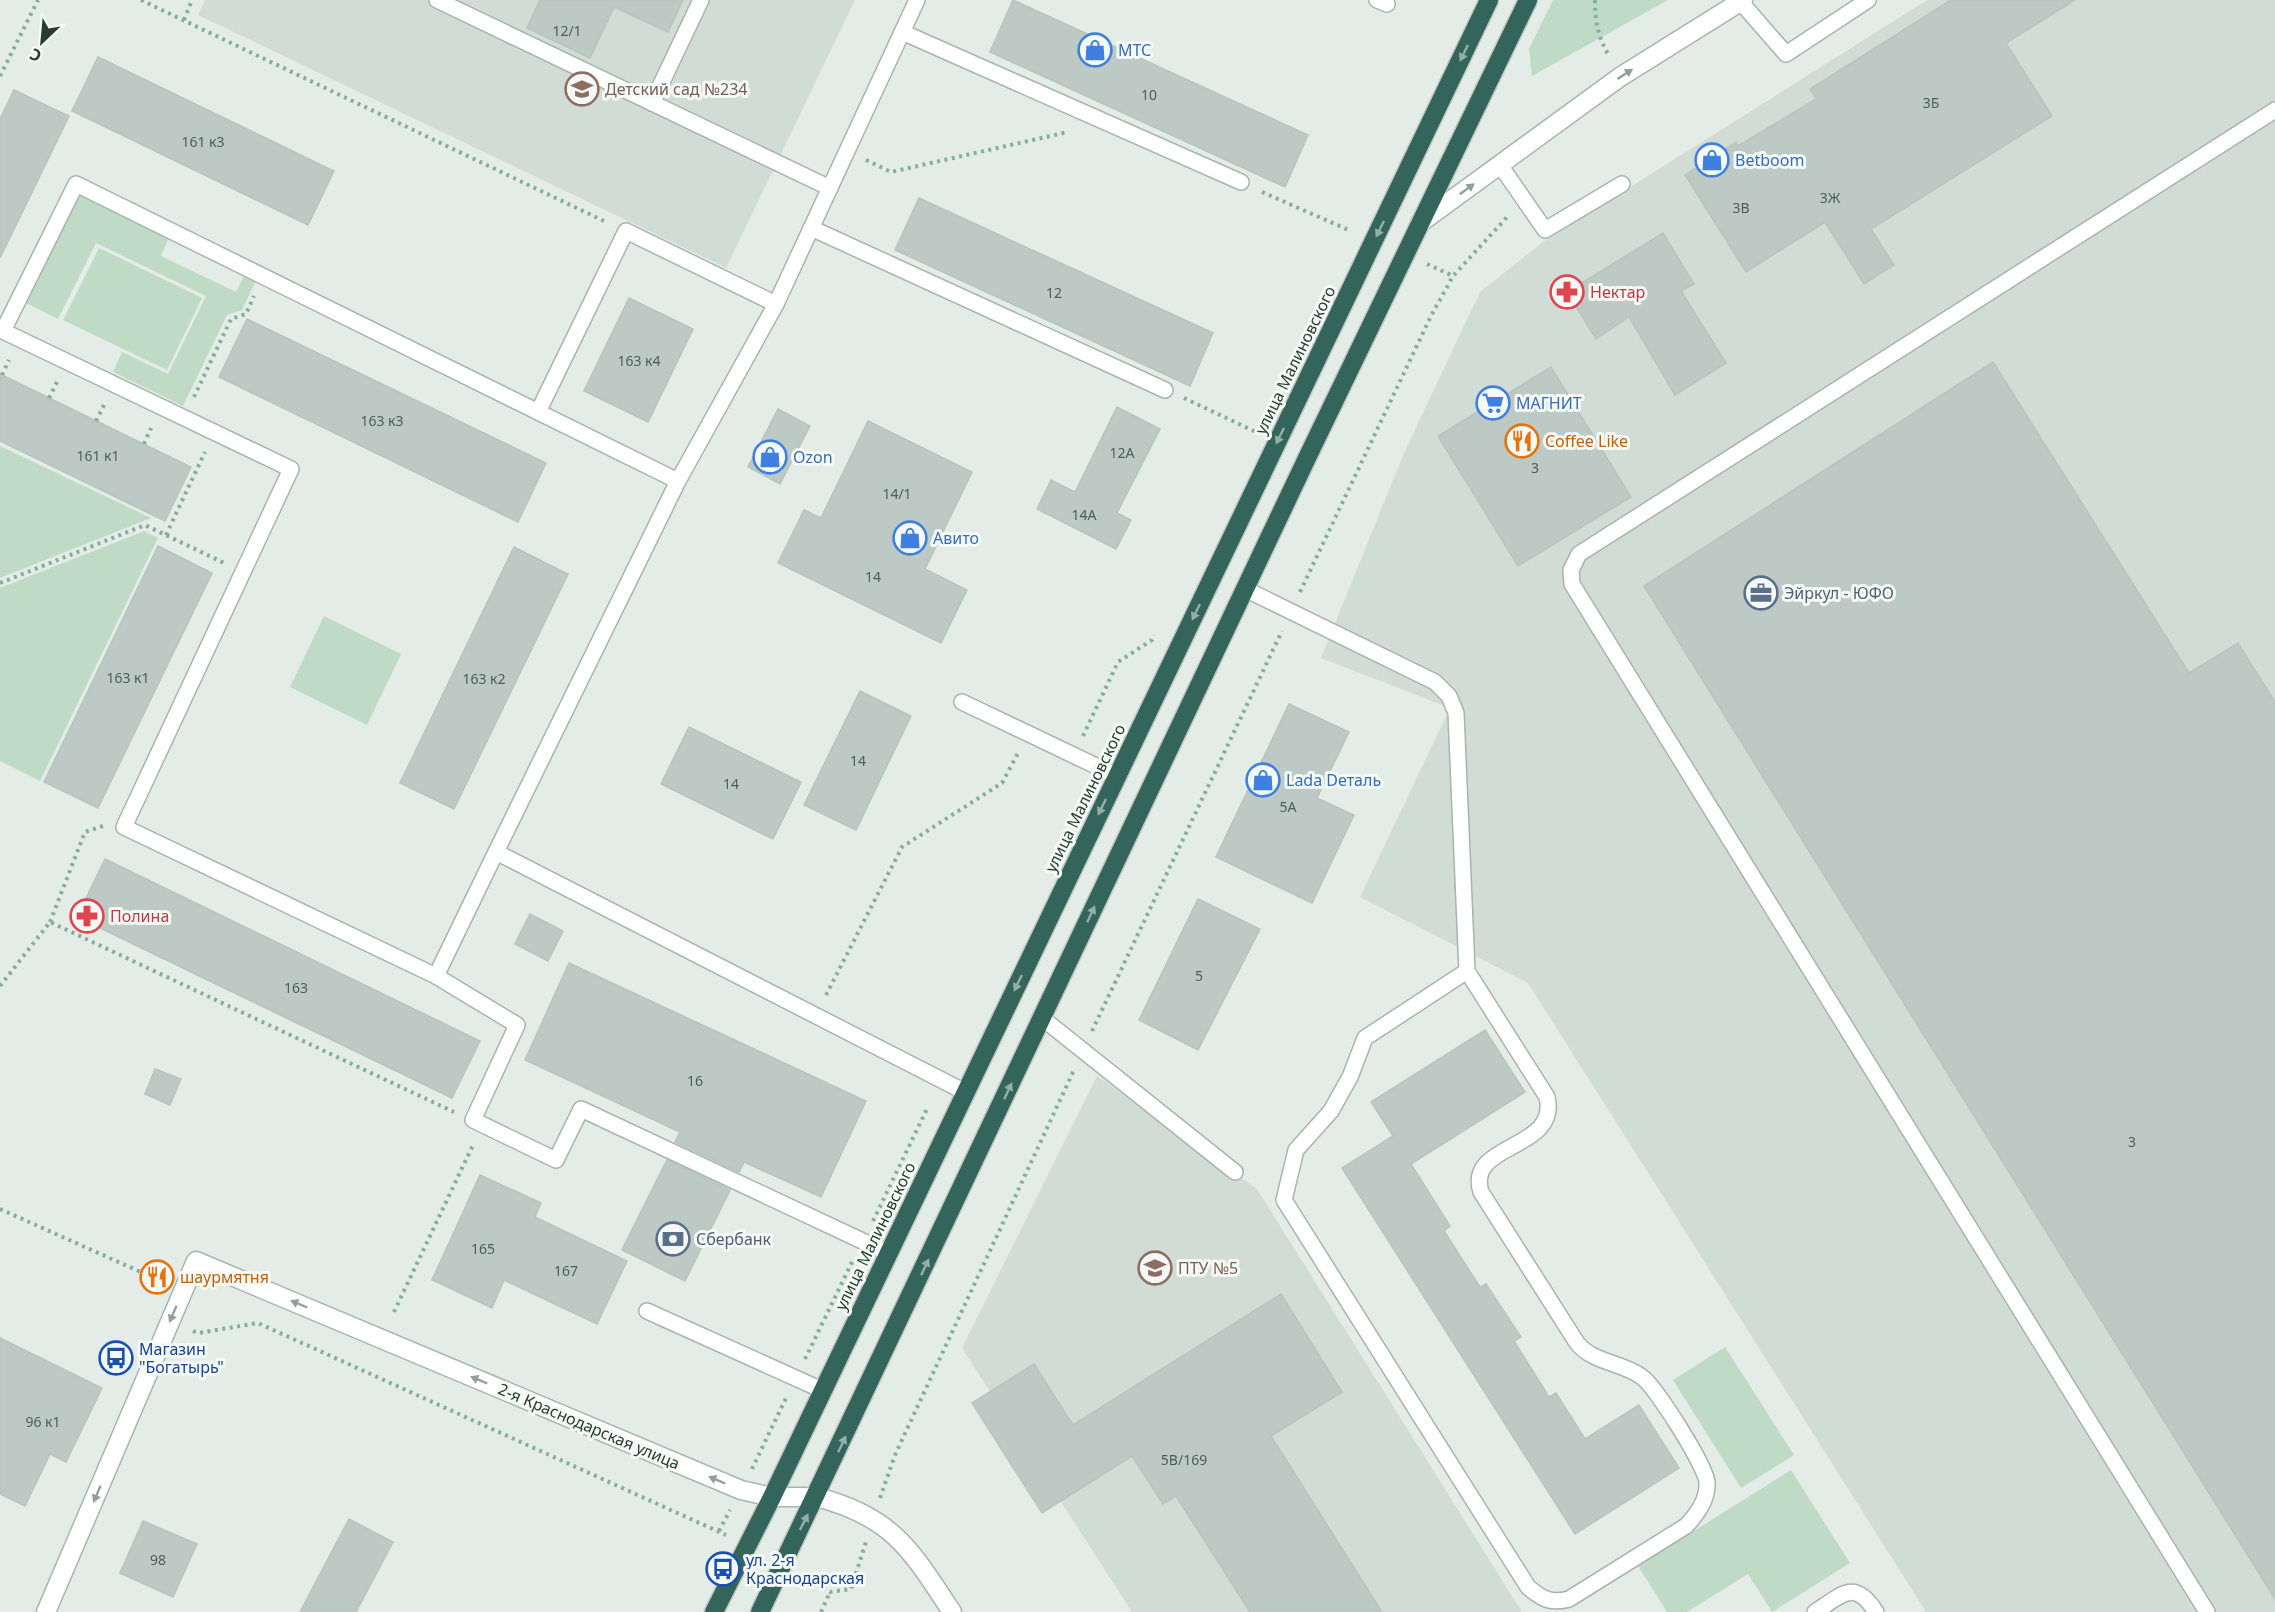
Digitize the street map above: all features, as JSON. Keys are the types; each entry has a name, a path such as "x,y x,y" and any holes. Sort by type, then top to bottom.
{"highway":[{"name":"улица Малиновского","path":"714,1612 772,1497 1489,0"},
{"path":"760,1612 817,1497 1245,589 1528,0"}],"street":[{"path":"1420,224 1620,77 1741,1"},
{"name":"2-я Краснодарская улица","path":"184,1291 196,1261 741,1490 772,1497 817,1497 846,1504 873,1518 896,1535 915,1555 952,1612"},
{"path":"46,1612 184,1291"}],"lane":[{"path":"437,0 830,188"},
{"path":"652,103 701,0"},
{"path":"436,976 678,481 776,304 917,0"},
{"path":"1741,1 1786,54 1869,0"},
{"path":"902,32 1241,183"},
{"path":"2206,1612 1578,594 1572,584 1571,570 1579,554 2275,110"},
{"path":"1500,165 1545,230 1622,184"},
{"path":"678,481 76,184 3,331 291,469 124,827 436,976 517,1025 477,1123 556,1160 581,1109 888,1253"},
{"path":"811,228 1166,390"},
{"path":"538,412 626,231 776,304"},
{"path":"1245,589 1435,682 1449,696 1456,713 1467,971 1547,1097 1550,1109 1547,1120 1540,1129 1487,1162 1480,1170 1478,1181 1481,1192 1584,1351 1629,1369 1652,1387 1700,1463 1707,1481 1706,1497 1698,1513 1686,1526 1569,1599 1555,1603 1542,1598 1528,1587 1284,1200 1296,1150 1331,1111 1350,1077 1365,1038 1467,971"},
{"path":"962,702 1117,776"},
{"path":"496,852 966,1092"},
{"path":"1042,1018 1235,1172"},
{"path":"647,1311 822,1390"},
{"path":"1815,1612 1847,1591 1857,1591 1866,1597 1876,1612"}],"path":[{"path":"0,76 38,0"},
{"path":"141,0 626,231"},
{"path":"184,20 192,0"},
{"path":"1595,0 1595,18 1599,39 1620,77"},
{"path":"865,160 891,172 1106,123"},
{"path":"1241,183 1374,241"},
{"path":"895,1455 1083,1049 1431,316 1453,276 1523,199"},
{"path":"184,418 231,319 246,314 264,277"},
{"path":"1166,390 1257,432"},
{"path":"166,535 214,433"},
{"path":"0,583 145,525 243,572"},
{"path":"816,1015 902,847 1002,783 1028,734"},
{"path":"0,986 50,922 85,832 113,823"},
{"path":"50,922 477,1123 394,1312"},
{"path":"0,1209 184,1291"},
{"path":"171,1321 198,1333 258,1323 719,1531"},
{"path":"821,1612 830,1592 851,1589"}],"shaded area":[{"name":"Детский сад №234","path":"205,0 855,0 726,268 198,15"},
{"path":"1927,0 2275,0 2275,1612 1926,1612 1528,983 1360,897 1450,708 1321,658 1404,453 1480,292 1543,242"},
{"name":"ПТУ №5","path":"1097,1076 1257,1189 1522,1612 1132,1612 962,1348"}],"green space":[{"path":"1553,0 1668,0 1532,76 1529,49"},
{"path":"79,194 169,237 161,256 236,292 245,274 256,280 242,310 227,315 183,406 113,372 122,352 168,374 206,296 96,243 58,319 26,303"},
{"path":"99,248 202,298 167,370 63,320"},
{"path":"0,446 151,518 0,578"},
{"path":"144,531 158,538 40,781 0,761 0,588"},
{"path":"324,616 401,654 367,725 290,687"},
{"path":"1725,1347 1794,1455 1741,1488 1673,1380"},
{"path":"1791,1470 1850,1563 1772,1612 1748,1574 1687,1612 1667,1612 1638,1566"}],"building":[{"path":"540,0 683,0 668,32 614,7 590,58 527,28"},
{"path":"1013,0 1308,135 1285,187 990,52"},
{"path":"1951,0 2075,0 2006,43 2052,116 1871,229 1894,265 1864,284 1825,222 1746,272 1685,175 1736,142 1738,146 1816,99 1810,89"},
{"path":"98,57 334,171 308,225 72,111"},
{"path":"14,90 69,116 0,258 0,119"},
{"path":"919,198 1213,333 1190,386 895,250"},
{"path":"1663,233 1694,284 1681,291 1726,363 1675,395 1629,317 1596,339 1567,292"},
{"path":"629,298 693,329 648,422 584,391"},
{"path":"247,319 546,463 518,522 219,377"},
{"path":"1993,362 2189,673 2238,643 2275,702 2275,1599 1644,586"},
{"path":"1551,367 1631,497 1518,566 1438,436"},
{"path":"0,374 191,467 165,521 0,441"},
{"path":"1117,407 1160,429 1117,513 1131,520 1116,549 1037,509 1051,480 1075,492"},
{"path":"778,409 810,426 780,484 748,467"},
{"path":"868,421 972,472 925,569 967,590 941,643 778,563 804,510 821,518"},
{"path":"158,546 212,573 98,808 44,782"},
{"path":"514,547 568,574 454,809 400,783"},
{"path":"860,691 911,716 856,830 804,805"},
{"path":"1289,704 1349,732 1317,798 1354,815 1312,903 1216,857"},
{"path":"689,727 801,782 773,839 661,784"},
{"path":"105,859 480,1041 452,1098 77,917"},
{"path":"1198,899 1260,929 1198,1050 1139,1020"},
{"path":"530,914 563,931 548,961 515,944"},
{"path":"569,963 866,1101 821,1197 744,1162 739,1172 675,1142 680,1132 525,1060"},
{"path":"1485,1030 1525,1092 1411,1164 1450,1226 1444,1231 1480,1287 1486,1284 1521,1337 1514,1341 1549,1397 1556,1393 1585,1439 1639,1405 1679,1468 1575,1534 1342,1168 1393,1136 1371,1102"},
{"path":"155,1069 181,1079 170,1105 145,1094"},
{"path":"667,1160 730,1190 685,1281 622,1250"},
{"path":"480,1175 541,1203 535,1217 627,1261 597,1324 504,1280 492,1308 432,1280"},
{"path":"1281,1294 1342,1392 1271,1436 1382,1612 1250,1612 1176,1496 1163,1504 1132,1456 1042,1513 972,1403 1034,1364 1073,1425"},
{"path":"0,1338 102,1388 66,1462 50,1454 25,1506 0,1494"},
{"path":"349,1519 393,1542 356,1612 300,1612"},
{"path":"143,1521 197,1544 173,1597 120,1573"}],"place":[{"name":"МТС","path":"1095,50"},
{"name":"Детский сад №234","path":"582,89"},
{"name":"Betboom","path":"1712,160"},
{"name":"Нектар","path":"1567,292"},
{"name":"МАГНИТ","path":"1493,403"},
{"name":"Coffee Like","path":"1522,441"},
{"name":"Ozon","path":"770,457"},
{"name":"Авито","path":"910,538"},
{"name":"Эйркул - ЮФО","path":"1761,593"},
{"name":"Lada Dеталь","path":"1263,780"},
{"name":"Полина","path":"87,916"},
{"name":"Сбербанк","path":"673,1239"},
{"name":"ПТУ №5","path":"1155,1268"},
{"name":"шаурмятня","path":"157,1277"},
{"name":"Магазин \"Богатырь\"","path":"116,1358"},
{"name":"ул. 2-я Краснодарская","path":"723,1569"}]}
